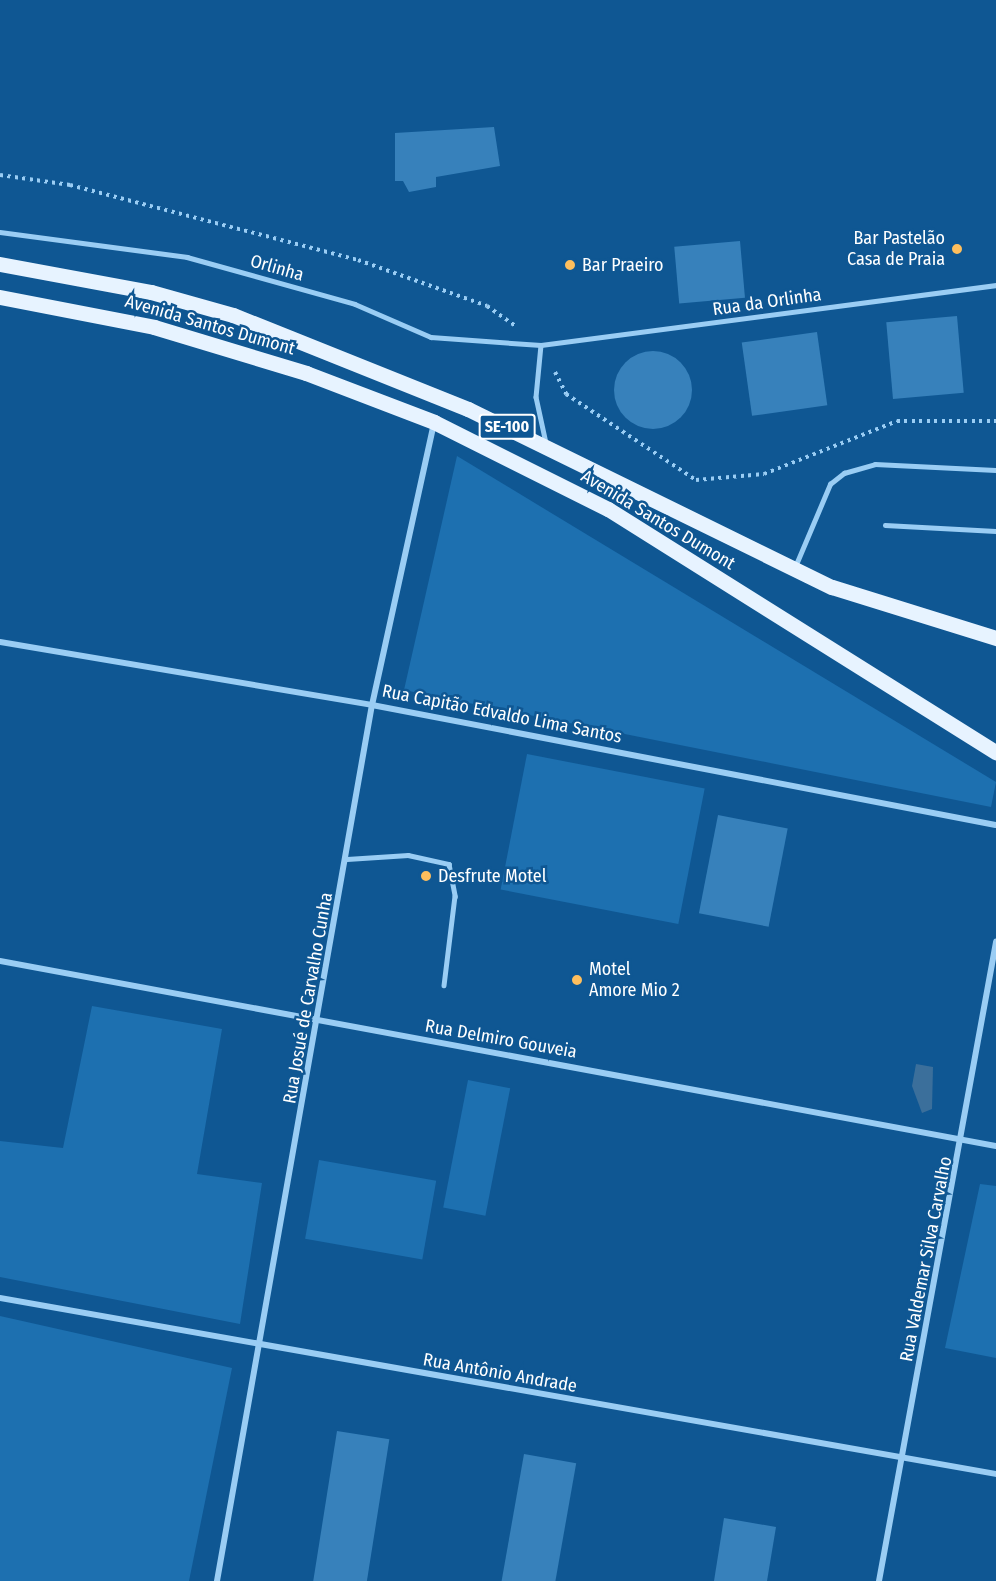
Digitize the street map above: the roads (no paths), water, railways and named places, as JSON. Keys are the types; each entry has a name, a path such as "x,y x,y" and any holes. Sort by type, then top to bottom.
{"main road":[{"name":"Avenida Santos Dumont","path":"0,264 151,292 233,315 546,446 794,570 996,638"},
{"name":"Avenida Santos Dumont","path":"0,297 154,327 306,373 435,422 608,509 996,752"}],"street":[{"name":"Rua Josué de Carvalho Cunha","path":"217,1581 320,1021 372,705 435,422"},
{"name":"Rua Capitão Edvaldo Lima Santos","path":"0,642 372,705 996,825"},
{"name":"Rua Valdemar Silva Carvalho","path":"879,1581 964,1140 996,942"},
{"name":"Rua Delmiro Gouveia","path":"0,961 996,1146"},
{"name":"Rua Antônio Andrade","path":"0,1298 260,1347 904,1456 996,1474"}],"lane":[{"name":"Orlinha","path":"0,232 187,257 355,304 431,337 542,345"},
{"name":"Rua da Orlinha","path":"542,345 996,285"},
{"path":"542,345 536,397 546,446"},
{"path":"794,570 830,484 844,473 875,464 996,470"},
{"path":"885,525 996,531"},
{"path":"347,859 408,855 449,864 455,896 444,985"}],"place":[{"name":"Bar Pastelão Casa de Praia","path":"957,249"},
{"name":"Bar Praeiro","path":"570,265"},
{"name":"Desfrute Motel","path":"426,876"},
{"name":"Motel Amore Mio 2","path":"577,980"}]}
